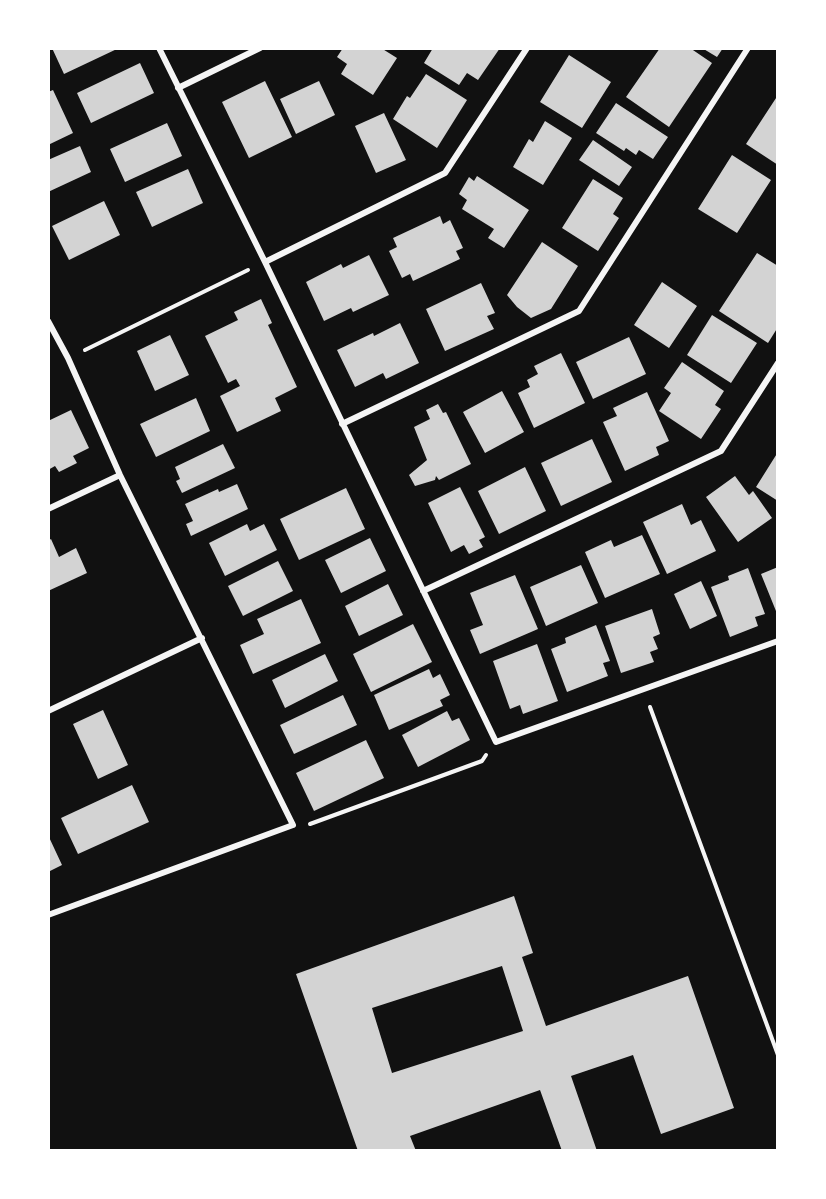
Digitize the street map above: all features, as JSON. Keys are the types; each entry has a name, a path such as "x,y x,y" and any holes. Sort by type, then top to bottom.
{"street":[{"path":"159,48 265,262 496,742 778,641"},
{"path":"178,88 260,48"},
{"path":"265,262 445,173 527,48"},
{"path":"342,424 579,311 748,48"},
{"path":"48,321 68,358 120,475 293,825 48,915"},
{"path":"423,591 721,451 778,363"},
{"path":"48,509 120,475"},
{"path":"48,711 202,638"}],"path":[{"path":"68,358 265,262"},
{"path":"644,690 778,1055"},
{"path":"293,825 309,825 482,761 496,742"}],"building":[{"path":"52,48 119,48 64,74"},
{"path":"343,48 381,48 397,58 373,95 341,74 347,64 337,57"},
{"path":"433,48 500,48 478,80 467,73 459,85 424,63"},
{"path":"660,48 690,48 712,63 669,127 626,97"},
{"path":"702,48 723,48 717,57"},
{"path":"569,55 611,82 582,128 540,102"},
{"path":"140,63 154,93 91,123 77,93"},
{"path":"426,74 467,100 437,148 393,119 407,96 410,98"},
{"path":"265,81 292,137 249,158 222,102"},
{"path":"319,81 335,115 296,134 280,99"},
{"path":"53,90 73,133 48,145 48,92"},
{"path":"778,95 778,165 746,144"},
{"path":"616,103 668,137 653,159 639,150 636,155 626,148 624,151 596,133"},
{"path":"384,113 406,160 376,173 355,126"},
{"path":"545,121 572,138 543,185 513,167 529,139 533,142"},
{"path":"167,123 182,156 125,182 110,149"},
{"path":"593,140 632,167 619,186 579,160"},
{"path":"80,146 91,172 48,192 48,160"},
{"path":"732,155 771,180 737,233 698,209"},
{"path":"188,169 203,203 152,227 136,192"},
{"path":"477,176 529,210 504,248 488,238 494,229 462,209 467,200 459,194 469,177 474,181"},
{"path":"593,179 623,198 613,214 619,218 598,251 562,228"},
{"path":"104,201 120,235 69,260 52,226"},
{"path":"440,216 443,224 450,220 463,248 456,251 460,259 413,281 410,274 402,278 389,251 397,247 393,238"},
{"path":"542,242 578,266 551,309 531,318 507,295"},
{"path":"757,253 778,266 778,327 768,343 719,311"},
{"path":"369,255 389,295 353,312 351,308 324,321 306,282 341,264 343,268"},
{"path":"662,282 697,306 669,348 634,325"},
{"path":"481,283 495,313 487,316 494,329 445,351 426,309"},
{"path":"261,299 272,323 268,325 297,387 275,398 281,411 237,432 220,396 240,386 236,379 228,383 205,336 238,320 234,312"},
{"path":"712,315 757,343 731,383 687,355"},
{"path":"400,323 419,363 386,379 383,373 355,387 337,350"},
{"path":"170,335 189,375 155,391 137,351"},
{"path":"629,337 646,374 593,399 576,362"},
{"path":"561,353 585,403 534,428 518,393 530,387 527,380 538,374 534,366"},
{"path":"682,362 724,391 715,405 721,409 701,439 659,411 671,393 664,388"},
{"path":"502,391 524,432 485,453 463,412"},
{"path":"647,392 669,441 656,447 659,455 625,471 603,422 617,416 613,408"},
{"path":"196,398 210,431 156,457 140,424"},
{"path":"438,404 443,413 446,412 471,464 439,480 436,476 435,480 415,486 409,475 427,460 414,427 430,419 426,410"},
{"path":"71,410 89,448 73,456 77,463 59,472 55,466 48,470 48,421"},
{"path":"592,439 612,482 561,506 541,463"},
{"path":"223,444 235,468 182,493 176,481 180,479 175,467"},
{"path":"778,452 778,501 756,487"},
{"path":"525,467 546,511 499,534 478,491"},
{"path":"735,476 749,495 753,491 772,518 738,542 706,497"},
{"path":"237,484 248,509 191,536 186,524 193,521 185,504 218,489 219,492"},
{"path":"460,487 485,537 479,540 483,547 469,554 464,545 451,552 428,503"},
{"path":"346,488 365,529 299,560 280,519"},
{"path":"682,504 691,525 701,520 716,551 667,574 643,522"},
{"path":"247,524 250,531 264,524 277,550 225,576 209,543"},
{"path":"642,535 660,574 605,598 585,552 611,540 614,547"},
{"path":"370,538 386,571 341,593 325,560"},
{"path":"51,539 59,557 76,548 87,573 48,591 48,541"},
{"path":"278,561 293,591 243,616 228,586"},
{"path":"581,565 598,603 546,626 530,587"},
{"path":"778,567 778,616 761,574"},
{"path":"748,568 765,614 755,617 758,626 730,637 711,587 729,580 728,576"},
{"path":"515,575 538,629 480,654 470,630 483,625 470,593"},
{"path":"701,581 717,616 690,629 674,594"},
{"path":"388,584 403,615 359,636 345,606"},
{"path":"301,599 321,643 253,674 240,645 264,634 257,619"},
{"path":"652,609 660,634 653,637 658,649 650,652 654,662 621,673 605,626"},
{"path":"413,624 432,662 371,692 353,654"},
{"path":"596,625 610,661 603,663 608,676 567,692 551,649 566,643 565,638"},
{"path":"537,644 558,701 523,714 520,705 510,709 493,661"},
{"path":"325,654 338,681 285,708 272,680"},
{"path":"429,669 433,678 440,674 450,695 440,700 443,706 389,730 374,695"},
{"path":"343,695 357,725 294,754 280,725"},
{"path":"103,710 128,765 98,779 73,724"},
{"path":"447,711 452,721 459,718 470,740 418,767 402,735"},
{"path":"366,740 384,778 314,811 296,773"},
{"path":"132,785 149,822 78,854 61,818"},
{"path":"48,835 62,865 48,872"},
{"path":"514,896 533,953 522,957 546,1026 688,976 734,1108 661,1134 633,1055 571,1076 597,1151 562,1151 540,1090 410,1136 416,1151 358,1151 296,974","holes":["502,966 523,1031 392,1073 372,1008"]}]}
